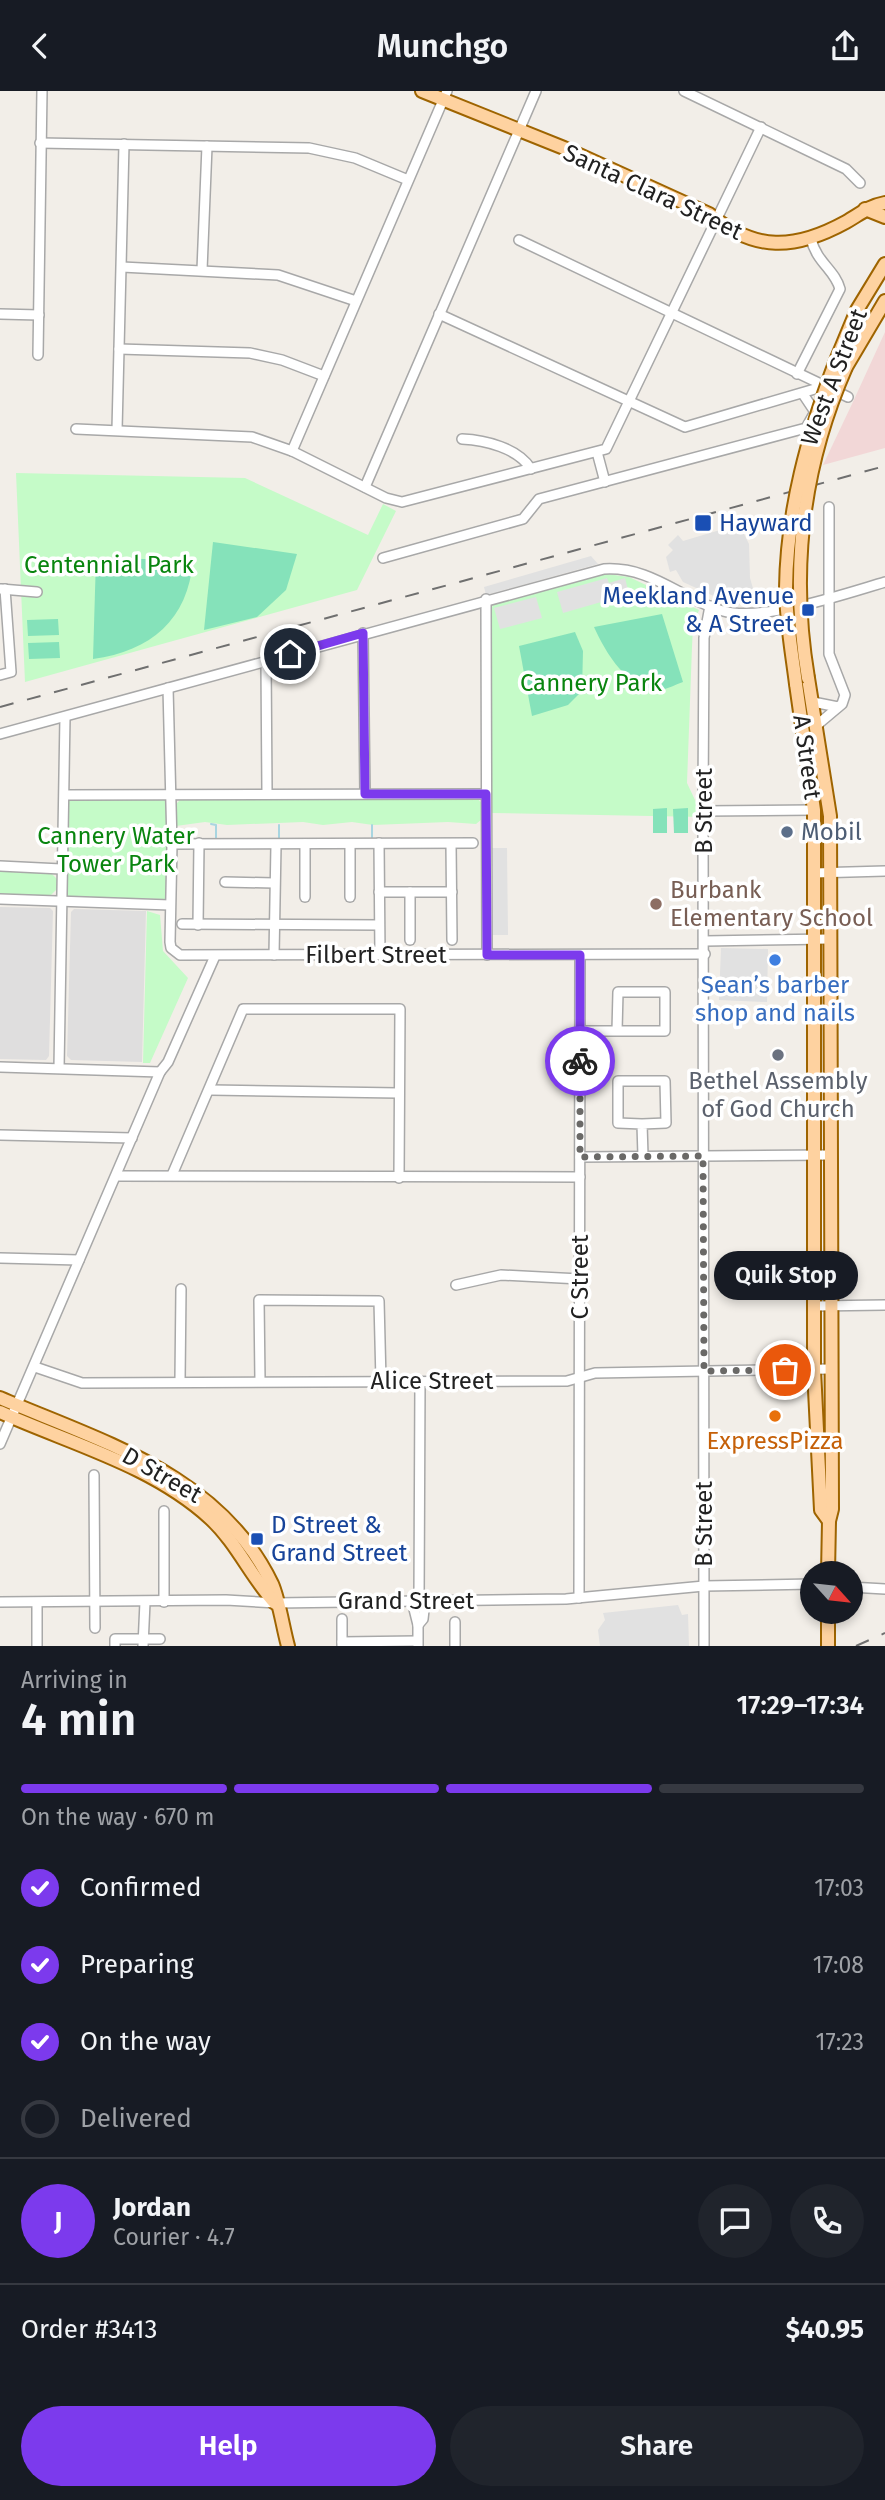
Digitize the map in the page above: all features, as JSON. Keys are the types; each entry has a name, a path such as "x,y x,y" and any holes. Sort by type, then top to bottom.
{"main road":[{"name":"Santa Clara Street","path":"422,91 445,95 681,201 752,239 787,245 811,239 864,209 885,203"},
{"path":"864,209 885,217"},
{"name":"West A Street","path":"801,496 857,310 885,264"},
{"name":"West A Street","path":"841,365 885,301"},
{"name":"A Street","path":"801,496 798,582 802,681 814,810 814,1370 821,1510 828,1521"},
{"name":"A Street","path":"802,681 813,702 830,816 829,1369 832,1509 828,1521 828,1561"},
{"name":"D Street","path":"0,1398 10,1412 133,1468 180,1493 212,1520 242,1554 260,1585 276,1603 288,1646"},
{"path":"828,1624 828,1646"}],"street":[{"path":"38,355 42,91"},
{"path":"365,487 536,91"},
{"path":"684,91 846,169 860,183"},
{"path":"292,451 445,95"},
{"path":"605,482 602,451 629,402 761,127"},
{"path":"40,143 309,148 334,151 408,180"},
{"path":"117,431 124,144"},
{"path":"202,270 207,146"},
{"path":"797,374 839,289 836,279 814,253 811,239"},
{"path":"519,240 848,397"},
{"path":"122,267 278,275 356,301"},
{"path":"0,314 38,315"},
{"path":"439,314 685,427 825,386"},
{"path":"119,349 250,353 282,360 324,376"},
{"path":"383,558 523,519 539,499 806,428 825,386"},
{"path":"803,394 815,412"},
{"path":"76,429 234,434 265,440 402,502 602,451"},
{"path":"462,439 483,441 500,447 523,460 531,469"},
{"name":"A Street","path":"817,725 838,707 845,695 829,655 829,507"},
{"path":"0,734 486,599 617,568 651,576 710,606 752,615 885,582"},
{"path":"0,675 11,672 2,589 37,592"},
{"path":"486,599 487,955"},
{"name":"B Street","path":"704,1646 703,811 704,638 710,606"},
{"path":"363,633 365,794"},
{"path":"266,661 267,793"},
{"path":"0,899 170,905 172,843 168,688"},
{"name":"A Street","path":"813,702 838,707"},
{"path":"58,1068 65,717"},
{"path":"65,795 486,794"},
{"path":"703,811 814,810"},
{"path":"172,843 473,843"},
{"path":"198,925 199,843"},
{"path":"379,843 380,955"},
{"path":"305,844 305,897"},
{"path":"350,844 350,897"},
{"path":"452,844 452,940"},
{"path":"274,955 276,845"},
{"path":"0,866 61,869"},
{"path":"814,873 885,871"},
{"path":"225,882 274,883"},
{"path":"379,892 452,892"},
{"path":"410,892 410,940"},
{"name":"Filbert Street","path":"170,905 170,942 173,951 184,956 705,954"},
{"path":"182,925 379,925"},
{"path":"705,941 830,939"},
{"name":"C Street","path":"579,1598 580,955"},
{"path":"0,1444 10,1412 35,1367 160,1072 168,1062 215,956"},
{"path":"580,1031 617,1031 665,1031 665,992 618,992 617,1031"},
{"path":"172,1175 211,1090 243,1009 400,1009 399,1178"},
{"path":"0,1067 160,1072"},
{"path":"618,1081 665,1081 666,1123 642,1124 618,1123 618,1081"},
{"path":"211,1090 398,1093"},
{"path":"642,1124 643,1156"},
{"path":"0,1135 132,1138"},
{"path":"580,1157 829,1155"},
{"path":"116,1176 580,1177"},
{"path":"0,1258 79,1260"},
{"path":"456,1285 501,1275 580,1279"},
{"path":"180,1380 181,1289"},
{"path":"260,1381 259,1300 379,1301 381,1381"},
{"path":"815,1306 885,1305"},
{"name":"Alice Street","path":"35,1367 82,1383 180,1380 567,1381 595,1373 829,1369"},
{"path":"342,1619 342,1644 418,1644 421,1381"},
{"path":"94,1475 95,1628"},
{"path":"164,1511 164,1602"},
{"name":"Grand Street","path":"0,1602 226,1600 276,1603 579,1598 704,1586 800,1584"},
{"path":"863,1588 885,1589"},
{"path":"143,1642 145,1602"},
{"path":"37,1603 37,1646"},
{"path":"455,1622 455,1646"},
{"path":"115,1646 115,1639 143,1642 160,1639"}],"shaded area":[{"path":"885,332 885,448 823,465 852,404"},
{"path":"730,527 744,534 749,544 750,578 756,599 742,605 729,603 683,582 676,570 670,572 666,557 673,550 668,545 678,535 683,541"},
{"path":"591,556 598,564 486,595 484,587"},
{"path":"607,578 609,583 625,578 629,594 563,613 557,592"},
{"path":"536,597 542,618 500,629 494,608"},
{"path":"491,848 507,848 508,935 492,935"},
{"path":"0,907 50,908 53,911 49,1056 46,1060 0,1059"},
{"path":"74,909 146,911 142,1062 71,1060 67,1056 71,912"},
{"path":"721,948 768,949 767,1002 719,1000"},
{"path":"678,1605 682,1615 688,1614 689,1646 600,1646 598,1630 605,1620 603,1613"}],"green space":[{"name":"Centennial Park","path":"16,473 245,478 368,535 383,504 396,511 357,590 25,682"},
{"path":"213,542 297,554 286,590 257,617 204,630"},
{"path":"96,558 193,560 190,581 183,600 163,629 132,649 93,659"},
{"name":"Cannery Park","path":"607,574 629,577 699,610 693,626 687,783 703,817 491,813 492,607 495,603"},
{"path":"662,614 683,682 661,690 638,684 628,677 605,648 594,627"},
{"path":"58,619 59,635 28,636 27,620"},
{"path":"575,632 583,651 582,691 568,705 532,716 519,646"},
{"path":"59,642 60,658 29,659 28,643"},
{"path":"283,797 286,800 345,800 348,797 385,800 477,798 483,805 482,819 476,824 448,822 373,825 352,822 323,825 303,822 227,825 205,822 176,826 176,804 182,798 247,800"},
{"name":"Cannery Water Tower Park","path":"68,800 167,800 167,899 66,897"},
{"path":"667,808 667,833 653,833 653,809"},
{"path":"688,808 688,833 674,833 673,809"},
{"path":"0,871 51,873 57,879 57,889 50,896 0,894"},
{"path":"147,911 160,915 163,951 188,978 150,1063 143,1063"}],"waterway":[{"path":"211,824 216,825 216,839"},
{"path":"279,825 279,839"},
{"path":"372,825 372,839"}],"railway":[{"path":"0,707 885,466"},
{"path":"856,1646 885,1633"}],"way so far":[{"path":"580,1061 580,1157 703,1156 704,1371 785,1370"}],"place":[{"name":"Hayward","path":"703,523"},
{"name":"Meekland Avenue & A Street","path":"808,610"},
{"name":"Mobil","path":"787,832"},
{"name":"Burbank Elementary School","path":"656,904"},
{"name":"Sean’s barber shop and nails","path":"775,960"},
{"name":"Bethel Assembly of God Church","path":"778,1055"},
{"name":"Quik Stop","path":"785,1370"},
{"name":"ExpressPizza","path":"775,1416"},
{"name":"D Street & Grand Street","path":"257,1539"}],"route":[{"path":"290,654 363,633 365,794 486,794 487,955 580,955 580,1061"}]}
